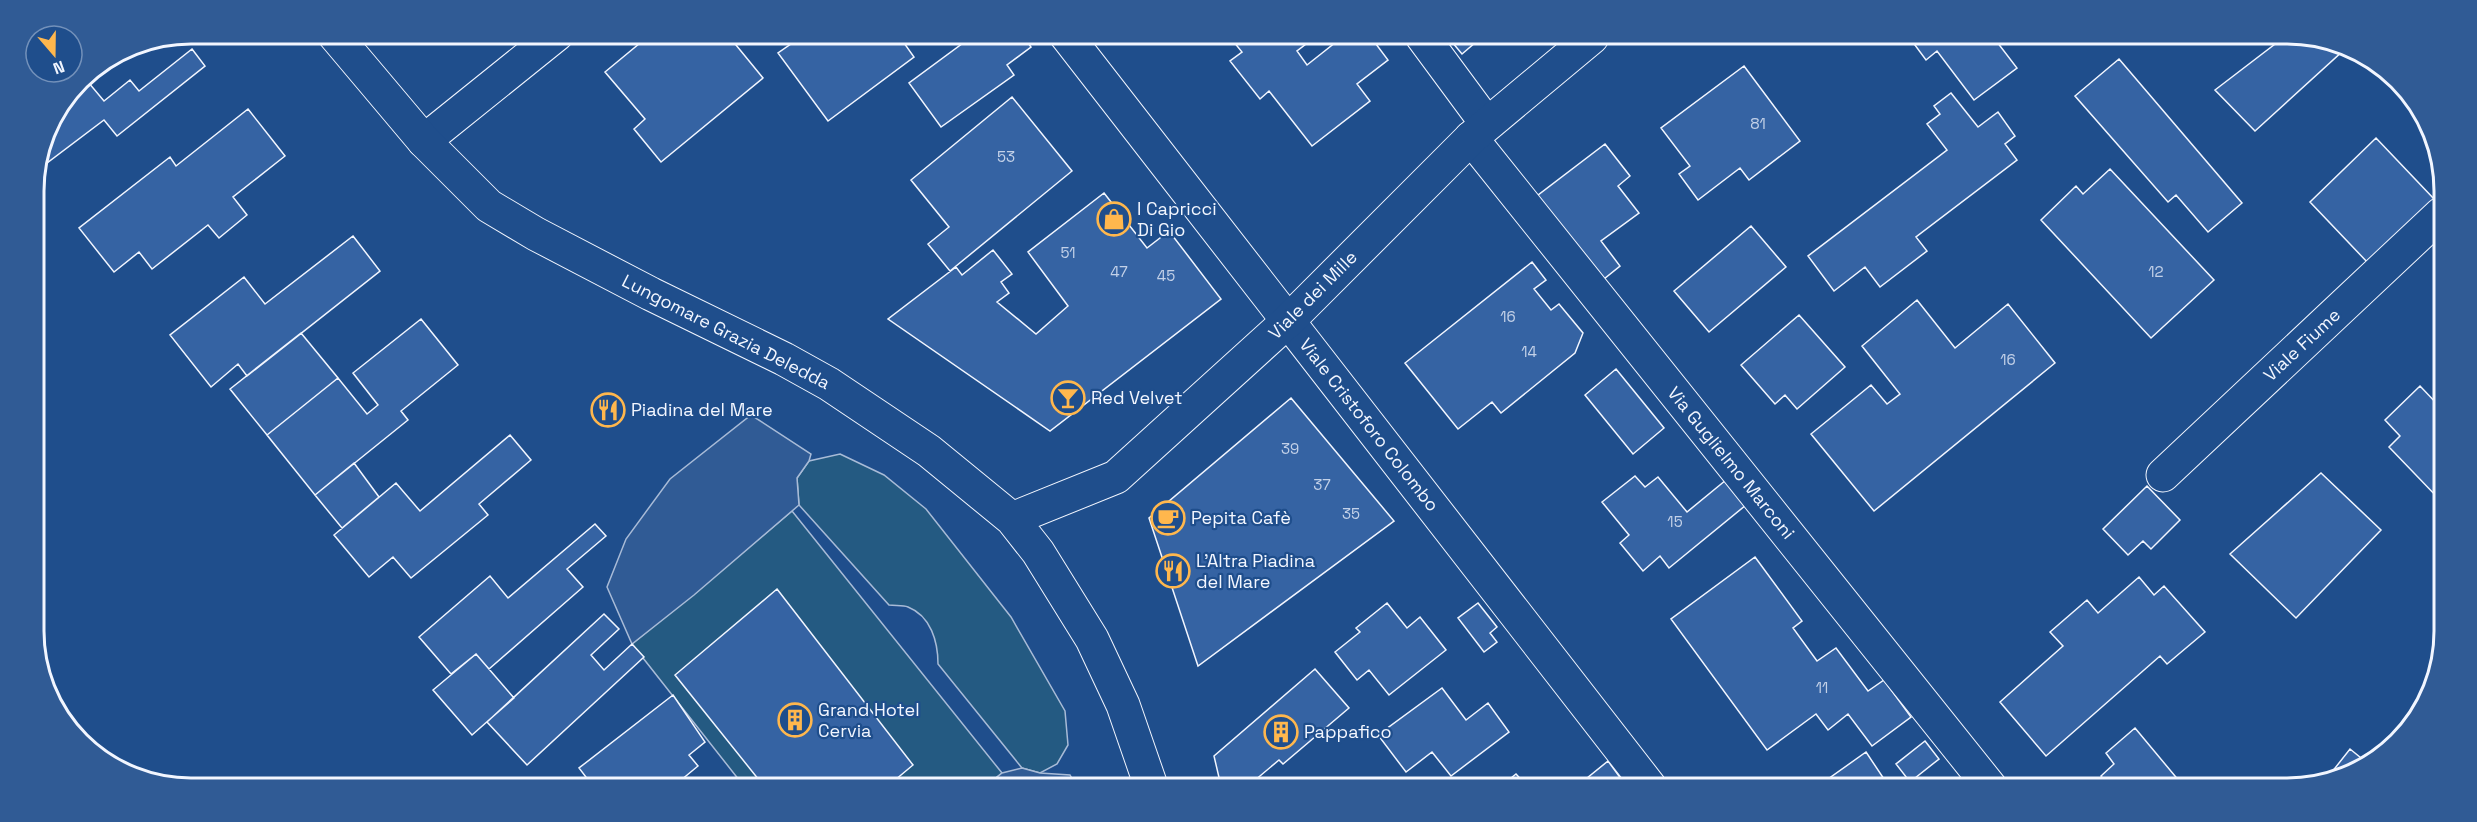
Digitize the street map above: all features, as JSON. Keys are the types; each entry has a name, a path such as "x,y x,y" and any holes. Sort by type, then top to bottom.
{"street":[{"name":"Lungomare Grazia Deledda","path":"342,44 424,141 468,187 496,211 609,272 776,354 829,384 929,451 1012,519 1038,552 1092,639 1123,705 1148,778"},
{"path":"424,141 545,44"},
{"name":"Viale Cristoforo Colombo","path":"1073,44 1643,778"},
{"name":"Via Guglielmo Marconi","path":"1427,44 1479,131 1982,778"},
{"name":"Viale dei Mille","path":"1012,519 1116,477 1288,321 1479,131 1584,44"},
{"name":"Viale Fiume","path":"2163,475 2434,221"}],"shaded area":[{"path":"751,415 811,454 797,478 799,505 694,595 632,644 607,587 626,539 670,479"},
{"path":"840,454 884,475 926,509 1011,617 1065,711 1068,745 1057,764 1040,773 1022,768 938,664 937,647 928,623 916,611 908,607 889,605 799,505 797,478 809,461"},
{"path":"792,511 1002,773 996,778 737,778 632,644"},
{"path":"1022,768 1040,773 1070,775 1072,778 996,778 1002,773"}],"building":[{"path":"639,44 735,44 763,78 661,162 634,129 645,119 605,72"},
{"path":"791,44 905,44 914,57 828,121 778,53"},
{"path":"962,44 1029,44 1031,47 1007,65 1014,75 941,127 909,83"},
{"path":"1236,44 1306,44 1297,51 1307,65 1333,44 1376,44 1388,60 1357,84 1370,101 1312,146 1269,91 1260,99 1230,61 1242,52"},
{"path":"1454,44 1474,44 1462,54"},
{"path":"1914,44 1999,44 2017,68 1974,100 1937,51 1926,60"},
{"path":"2275,44 2306,45 2340,54 2255,131 2215,90"},
{"path":"192,49 205,66 117,136 104,120 46,164 59,125 74,101 90,84 104,101 130,80 139,91"},
{"path":"2119,59 2242,203 2208,232 2176,195 2168,202 2075,96"},
{"path":"1744,66 1800,141 1749,180 1740,168 1698,200 1679,174 1690,166 1661,128"},
{"path":"1951,93 1978,127 1998,112 2015,136 2005,144 2017,160 1916,237 1927,251 1880,287 1865,267 1834,291 1808,256 1947,150 1927,124 1940,114 1934,106"},
{"path":"1012,97 1072,171 950,271 928,244 949,227 911,180"},
{"path":"248,109 285,156 233,197 247,215 219,238 208,225 152,269 139,252 114,272 79,228 170,157 176,166"},
{"path":"2376,138 2434,199 2369,264 2310,202"},
{"path":"1605,144 1630,176 1618,186 1639,213 1601,241 1620,266 1594,287 1529,202"},
{"path":"2110,169 2214,280 2151,338 2041,220 2076,186 2083,194"},
{"path":"1104,193 1147,248 1169,231 1221,299 1050,431 888,319 956,267 962,275 993,250 1012,274 1001,282 1009,293 997,302 1036,334 1068,306 1028,252"},
{"path":"1751,226 1786,267 1709,332 1674,291"},
{"path":"353,236 380,271 247,376 238,364 211,387 170,335 244,277 265,304"},
{"path":"1532,262 1546,280 1534,289 1551,310 1559,304 1583,333 1575,353 1501,413 1492,402 1458,429 1405,363"},
{"path":"1917,300 1955,348 2008,304 2055,363 1874,511 1811,434 1871,385 1887,404 1900,394 1862,346"},
{"path":"1799,315 1845,367 1797,409 1785,395 1775,404 1741,365"},
{"path":"421,319 458,365 401,411 408,420 315,495 267,435 338,378 367,414 378,405 353,373"},
{"path":"301,333 338,378 267,435 230,389"},
{"path":"1616,369 1664,428 1633,454 1585,395"},
{"path":"2420,386 2434,401 2434,494 2389,447 2400,436 2385,420"},
{"path":"1291,398 1394,521 1198,666 1149,518"},
{"path":"510,435 531,460 479,504 488,515 411,578 393,557 369,577 334,535 396,483 420,511"},
{"path":"354,463 379,497 342,528 315,495"},
{"path":"2321,473 2381,530 2296,618 2230,554"},
{"path":"1635,476 1645,487 1658,477 1687,512 1726,480 1746,505 1669,568 1660,556 1643,571 1620,543 1629,535 1602,502"},
{"path":"2147,486 2180,520 2151,549 2143,541 2128,555 2103,529"},
{"path":"595,524 606,536 567,569 583,587 489,669 476,654 451,674 419,637 490,576 508,598"},
{"path":"1755,557 1802,621 1793,628 1817,661 1836,648 1868,691 1884,680 1911,717 1872,746 1848,714 1828,730 1816,714 1767,750 1671,619"},
{"path":"2139,577 2154,595 2164,586 2205,632 2167,664 2160,656 2046,756 2000,702 2063,646 2050,632 2087,600 2098,613"},
{"name":"Grand Hotel Cervia","path":"777,589 913,765 897,778 757,778 675,675"},
{"path":"1387,603 1407,628 1420,617 1446,650 1389,695 1369,670 1357,680 1335,652 1360,632 1356,628"},
{"path":"1478,603 1497,627 1490,633 1497,642 1484,652 1458,618"},
{"path":"604,614 619,629 591,655 604,670 632,644 644,657 527,765 487,722"},
{"path":"476,654 514,698 472,735 433,690"},
{"name":"Pappafico","path":"1315,669 1349,708 1283,764 1279,760 1258,778 1219,778 1214,756"},
{"path":"1442,688 1466,720 1488,703 1509,732 1451,776 1432,752 1406,772 1378,735"},
{"path":"673,695 705,742 689,755 698,766 683,778 587,778 579,768"},
{"path":"2135,728 2177,778 2103,778 2101,776 2114,764 2106,753"},
{"path":"1925,741 1939,759 1915,778 1907,778 1896,764"},
{"path":"2350,749 2361,758 2343,767 2333,770"},
{"path":"1866,752 1883,778 1829,778"},
{"path":"1608,761 1620,778 1587,778"}],"place":[{"name":"I Capricci Di Gio","path":"1114,219"},
{"name":"Red Velvet","path":"1068,398"},
{"name":"Piadina del Mare","path":"608,410"},
{"name":"Pepita Cafè","path":"1168,518"},
{"name":"L'Altra Piadina del Mare","path":"1173,571"},
{"name":"Grand Hotel Cervia","path":"795,720"},
{"name":"Pappafico","path":"1281,732"}]}
